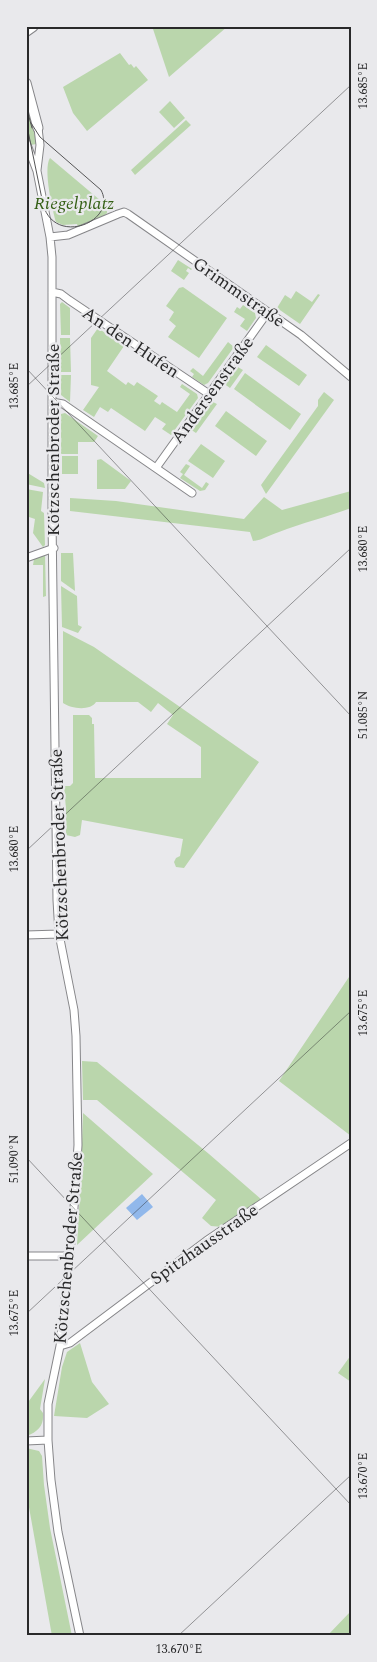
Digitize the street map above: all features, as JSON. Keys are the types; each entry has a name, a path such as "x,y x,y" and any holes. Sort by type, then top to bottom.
{"highway":[{"path":"26,31 34,26"}],"main road":[{"name":"Kötzschenbroder Straße","path":"26,83 38,128"}],"street":[{"name":"Kötzschenbroder Straße","path":"37,170 40,145 38,128"},
{"name":"Kötzschenbroder Straße","path":"26,142 29,155 37,170 50,237 57,884 60,934 74,1010 78,1145 73,1223 60,1346 48,1404 48,1440 58,1532 80,1636"},
{"name":"Grimmstraße","path":"50,237 68,235 124,212 302,336 351,377"},
{"name":"An den Hufen","path":"52,292 60,294 209,394"},
{"name":"Andersenstraße","path":"156,468 268,312"},
{"path":"52,402 63,404 192,493"},
{"path":"26,558 54,548"},
{"path":"26,935 60,934"},
{"name":"Spitzhausstraße","path":"60,1346 70,1343 208,1240 351,1143"},
{"path":"26,1256 69,1256"},
{"path":"26,1441 48,1440"}],"green space":[{"path":"152,26 228,26 169,77"},
{"path":"120,53 129,65 131,64 134,68 136,66 148,80 87,131 73,113 63,87"},
{"path":"26,98 36,140 36,144 31,145 26,132"},
{"path":"170,101 185,118 174,128 159,112"},
{"path":"186,120 191,125 135,175 131,170"},
{"name":"Riegelplatz","path":"50,158 107,206 107,213 104,216 78,227 77,224 63,225 56,222 50,199 47,170"},
{"path":"178,260 192,269 188,268 186,271 189,273 184,280 171,271"},
{"path":"183,287 227,318 199,358 168,337 176,326 169,320 174,312 166,306 179,288"},
{"path":"296,291 312,302 318,294 320,295 300,324 277,308 285,295 291,299"},
{"path":"62,302 70,308 70,335 61,335 60,304"},
{"path":"243,305 255,313 256,318 247,331 240,326 245,319 234,312 237,307 240,309"},
{"path":"98,328 124,346 107,371 126,385 128,382 134,386 137,382 158,396 154,401 160,405 162,402 177,412 190,394 180,387 182,384 197,394 198,398 171,435 162,429 166,424 155,417 145,431 111,408 108,412 100,407 94,417 83,410 99,387 91,385 91,338"},
{"path":"60,338 70,338 71,372 61,372"},
{"path":"228,342 234,347 208,383 204,385 192,377 194,374 190,371 193,368 203,376"},
{"path":"266,345 307,375 299,386 257,357"},
{"path":"236,366 243,370 230,388 223,383"},
{"path":"245,373 301,414 290,430 234,389"},
{"path":"61,375 71,375 70,402 61,395"},
{"path":"324,392 334,400 266,494 261,485 318,406 318,400"},
{"path":"211,401 217,404 196,433 190,429"},
{"path":"226,411 267,441 256,456 215,426"},
{"path":"65,413 98,436 94,442 78,442 78,454 61,454 61,414"},
{"path":"201,444 225,461 213,478 188,461"},
{"path":"62,456 78,456 78,474 62,474"},
{"path":"101,459 131,481 125,489 97,489 97,460"},
{"path":"186,464 190,466 184,475 202,488 206,482 209,484 205,490 200,491 180,478 183,474 180,472"},
{"path":"26,472 44,483 45,488 26,484"},
{"path":"26,489 43,492 41,511 44,513 45,545 43,547 33,533 35,519 26,516"},
{"path":"351,491 351,508 253,541 250,532 70,511 70,498 116,501 244,519 264,497 282,510"},
{"path":"61,553 73,553 75,591 61,581"},
{"path":"45,555 46,596 43,597 43,565 33,565 34,559"},
{"path":"61,586 77,596 78,625 82,627 78,633 62,627"},
{"path":"63,631 94,647 259,762 184,868 176,867 174,862 180,856 183,839 82,820 80,835 75,837 66,835 64,786 70,786 73,783 73,715 89,715 92,718 92,724 94,724 95,778 201,778 201,747 167,724 173,715 158,703 151,712 138,702 96,702 90,707 85,708 71,707 63,703"},
{"path":"351,974 351,1136 279,1081"},
{"path":"82,1061 97,1062 262,1200 223,1227 211,1226 202,1218 216,1200 97,1100 83,1100"},
{"path":"83,1113 153,1174 77,1245 81,1175"},
{"path":"80,1343 92,1382 109,1404 87,1418 54,1416 62,1367 67,1352"},
{"path":"351,1355 351,1382 338,1373"},
{"path":"45,1379 40,1409 43,1413 43,1421 37,1430 26,1436 26,1405"},
{"path":"26,1448 39,1451 42,1456 50,1528 72,1636 52,1636 27,1496"},
{"path":"351,1611 351,1636 327,1636"}],"water":[{"path":"142,1194 153,1207 137,1220 126,1208"}],"tram line":[{"path":"26,106 32,128"},
{"path":"26,121 43,204 49,217 59,224 71,227 93,220 101,212 104,202 101,190 40,137 31,123"}]}
